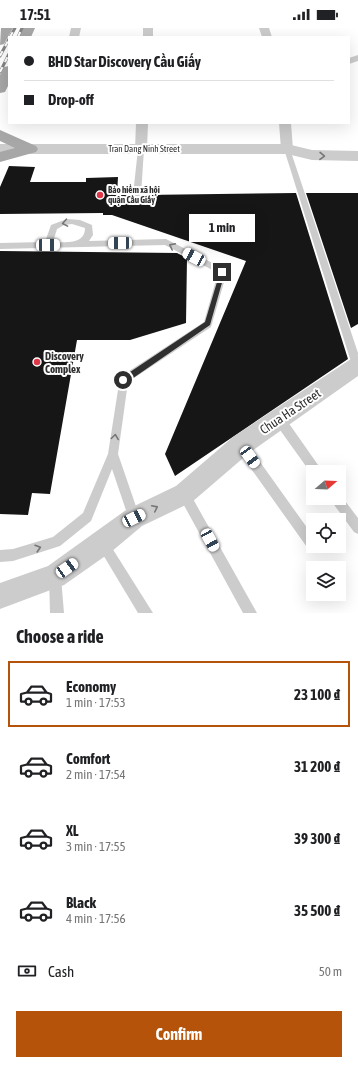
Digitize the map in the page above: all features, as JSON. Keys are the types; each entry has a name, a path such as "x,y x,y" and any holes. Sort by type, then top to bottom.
{"main road":[{"path":"0,41 7,28"},
{"path":"0,89 8,72"},
{"path":"0,135 30,149"},
{"path":"0,157 30,149"}],"street":[{"path":"141,149 142,124"},
{"path":"286,124 287,149"},
{"name":"Tran Dang Ninh Street","path":"287,149 308,143 358,143"},
{"name":"Tran Dang Ninh Street","path":"0,148 287,149 312,155 358,156"},
{"name":"Chua Ha Street","path":"0,596 55,576 102,543 134,518 184,494 241,445 358,365"}],"lane":[{"path":"137,195 141,149"},
{"path":"287,149 358,365"},
{"path":"48,245 54,227 67,222 81,222 89,227 89,235 85,240 74,244"},
{"path":"0,246 166,242 222,272 208,324 123,380 113,454 87,517 56,542 13,555 0,556"},
{"path":"279,419 312,465"},
{"path":"241,445 306,536"},
{"path":"113,454 134,518"},
{"path":"184,494 250,613"},
{"path":"341,505 358,528"},
{"path":"102,543 146,613"},
{"path":"55,576 57,613"}],"building":[{"path":"9,166 35,167 30,182 86,182 86,178 118,177 117,195 132,195 136,198 143,195 296,193 348,359 175,476 165,454 246,261 112,215 103,215 103,213 0,214 0,187"},
{"path":"306,193 358,193 358,324 351,328"},
{"name":"Discovery Complex","path":"0,251 177,253 187,258 186,323 130,340 77,340 50,494 32,493 28,515 0,514"}],"railway":[{"path":"11,36 15,28"},
{"path":"18,36 22,28"},
{"path":"0,56 8,41"},
{"path":"0,72 8,56"}],"place":[{"name":"Bảo hiểm xã hội quận Cầu Giấy","path":"100,195"},
{"name":"Discovery Complex","path":"37,362"}],"route":[{"path":"123,380 208,324 222,272"}]}
